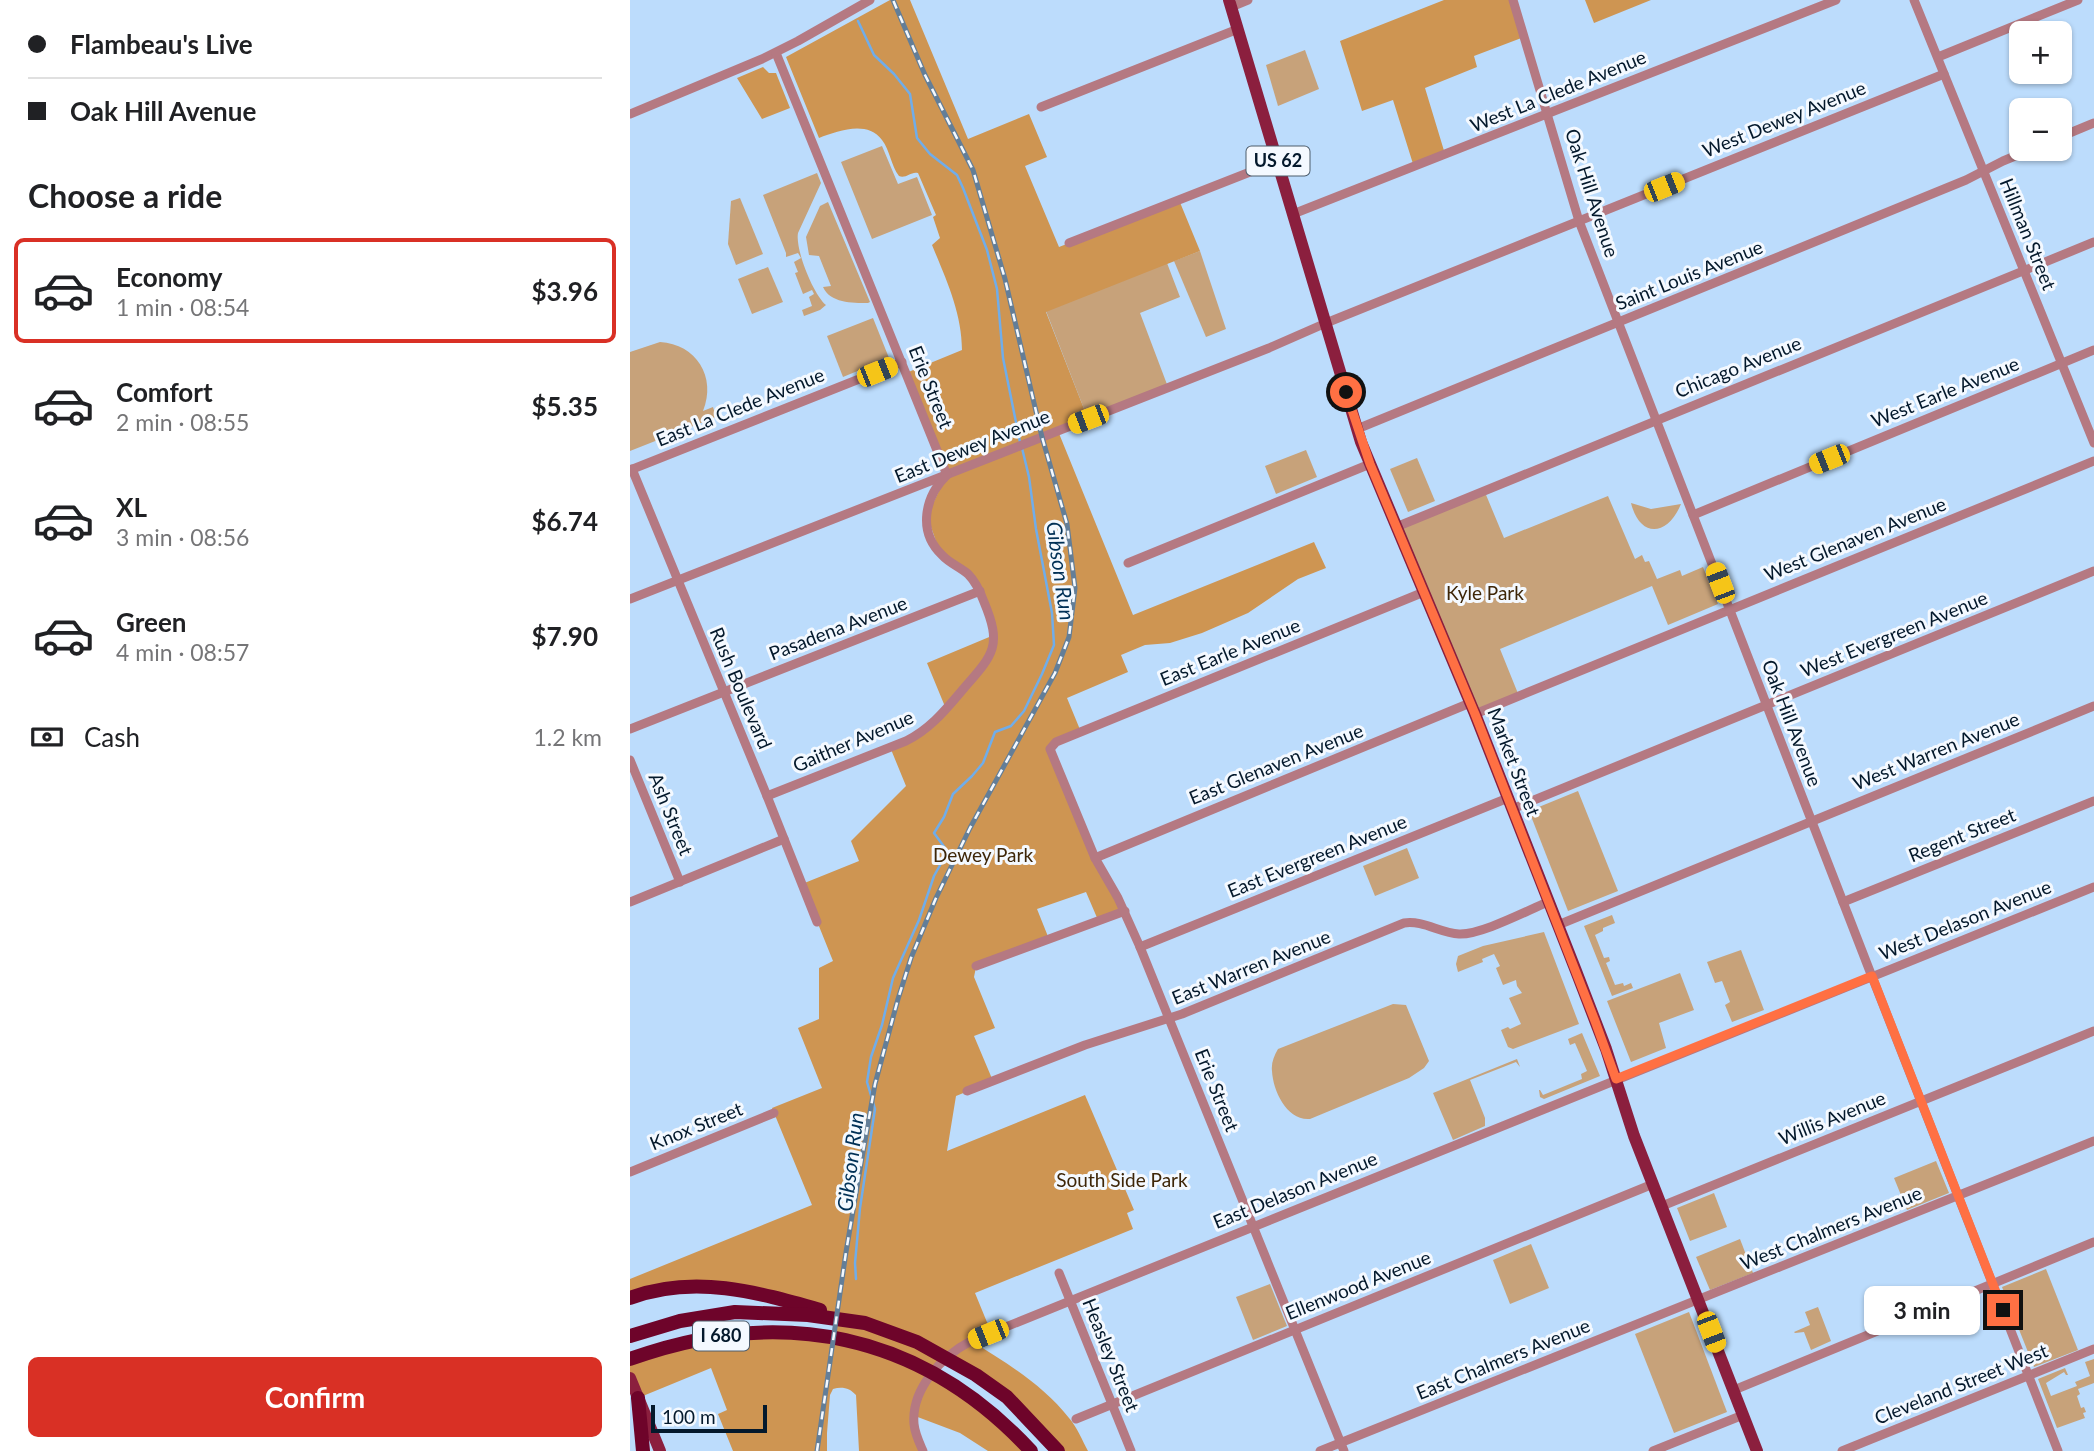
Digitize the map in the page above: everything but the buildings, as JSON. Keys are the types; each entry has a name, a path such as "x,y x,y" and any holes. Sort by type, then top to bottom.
{"highway":[{"path":"630,1298 651,1291 694,1285 748,1291 808,1310 890,1330 961,1366 1007,1397 1058,1451"},
{"name":"I 680","path":"630,1336 680,1321 735,1312 808,1310"},
{"name":"I 680","path":"630,1359 674,1345 730,1334 780,1332 860,1343 912,1361 951,1382 999,1419 1031,1451"},
{"path":"634,1388 643,1451"}],"main road":[{"name":"Market Street","path":"1230,3 1357,429 1473,709 1558,925 1616,1079 1633,1133 1757,1451"},
{"path":"634,1388 660,1451"}],"street":[{"path":"630,114 775,53 870,0"},
{"path":"1230,3 1248,0"},
{"name":"Oak Hill Avenue","path":"1513,0 1580,221 2058,1451"},
{"name":"West La Clede Avenue","path":"1293,214 1836,0"},
{"name":"Hillman Street","path":"1914,0 2094,443"},
{"path":"1938,57 2078,0"},
{"path":"1041,107 1238,29"},
{"name":"Erie Street","path":"775,53 947,475"},
{"name":"West Dewey Avenue","path":"1326,323 1944,74"},
{"path":"2072,132 2094,123"},
{"name":"Saint Louis Avenue","path":"1357,429 1966,180 2009,160"},
{"path":"1069,243 1278,161"},
{"name":"Chicago Avenue","path":"1396,527 2094,242"},
{"name":"East Dewey Avenue","path":"630,599 1279,344 1326,323"},
{"name":"West Earle Avenue","path":"1693,514 2094,350"},
{"name":"East La Clede Avenue","path":"631,469 902,362"},
{"name":"West Glenaven Avenue","path":"1473,709 1730,610 2094,461"},
{"path":"1128,563 1370,464"},
{"name":"Rush Boulevard","path":"631,469 817,922"},
{"path":"947,475 935,487 929,500 926,516 928,534 941,555 969,575 980,592"},
{"name":"West Evergreen Avenue","path":"1510,804 1767,705 2094,571"},
{"name":"Pasadena Avenue","path":"630,729 980,592"},
{"name":"Gaither Avenue","path":"767,796 912,738 930,725 983,667 993,649 994,629 980,592"},
{"name":"East Earle Avenue","path":"1052,746 1056,742 1423,592"},
{"name":"West Warren Avenue","path":"1558,925 2094,706"},
{"name":"East Glenaven Avenue","path":"1095,858 1473,709"},
{"name":"Erie Street","path":"1052,746 1052,754 1095,858 1125,911 1140,947 1343,1447"},
{"name":"Ash Street","path":"630,760 680,882"},
{"name":"Regent Street","path":"1843,902 2094,801"},
{"name":"East Evergreen Avenue","path":"1140,947 1510,804"},
{"path":"630,902 784,839"},
{"name":"West Delason Avenue","path":"1616,1079 2094,887"},
{"name":"East Warren Avenue","path":"967,1091 1084,1045 1169,1019 1404,923 1417,922 1452,933 1472,933 1548,902"},
{"path":"976,966 1125,911"},
{"name":"Willis Avenue","path":"1662,1206 2094,1031"},
{"name":"East Delason Avenue","path":"923,1451 914,1416 917,1403 929,1377 949,1353 971,1341 1616,1079"},
{"name":"Knox Street","path":"630,1172 775,1112"},
{"name":"West Chalmers Avenue","path":"1698,1300 2094,1141"},
{"name":"Ellenwood Avenue","path":"1076,1419 1653,1184"},
{"path":"1734,1390 2094,1242"},
{"name":"Heasley Street","path":"1059,1273 1131,1451"},
{"name":"East Chalmers Avenue","path":"1320,1451 1343,1447 1698,1300"},
{"name":"Cleveland Street West","path":"1842,1451 2094,1349"},
{"path":"1653,1451 1744,1415"}],"green space":[{"name":"Dewey Park","path":"890,0 910,0 968,139 1029,114 1047,157 1025,166 1059,247 1179,200 1200,251 1046,312 1088,419 1058,431 1133,615 1314,542 1326,568 1298,579 1248,613 1202,633 1170,643 1145,645 1121,655 1128,672 1067,698 1081,732 1052,746 1095,857 1125,911 1098,920 1086,892 1037,909 1049,939 976,967 974,977 995,1028 974,1036 993,1081 956,1096 947,1151 1085,1095 1134,1210 1127,1213 1133,1229 975,1293 991,1332 971,1341 1011,1366 1048,1395 1077,1429 1088,1451 1058,1451 1035,1425 946,1357 933,1372 1031,1451 988,1451 960,1433 915,1416 923,1451 859,1451 856,1395 848,1389 840,1388 833,1389 830,1395 827,1451 733,1451 718,1414 727,1410 711,1368 638,1398 630,1378 630,1359 699,1339 833,1338 837,1314 720,1287 630,1298 630,1279 812,1205 772,1108 822,1088 798,1028 819,1019 819,968 833,961 802,884 859,861 851,841 906,786 890,747 906,741 946,709 927,663 994,635 975,582 941,555 927,516 947,474 906,373 962,350 956,309 932,245 940,238 933,217 936,215 918,173 899,176 885,144 876,134 868,130 852,129 819,138 786,57"},
{"path":"1444,0 1513,0 1524,37 1474,56 1477,67 1425,88 1445,154 1414,167 1393,100 1362,111 1340,41"},
{"path":"1585,0 1651,0 1594,23"},
{"path":"1305,50 1319,89 1278,106 1266,65"},
{"path":"763,67 769,73 776,73 790,108 762,119 737,78"},
{"path":"882,146 898,184 917,177 932,215 872,239 841,162"},
{"path":"817,173 821,183 798,233 798,240 811,282 826,305 804,316 802,310 812,306 809,297 814,294 812,290 803,294 794,262 801,258 798,253 786,257 763,195"},
{"path":"740,198 763,254 736,265 728,244 731,201"},
{"path":"828,202 870,302 868,303 842,301 826,292 823,287 831,286 819,256 809,255 806,237 820,206"},
{"path":"1200,251 1226,329 1206,337 1174,261"},
{"path":"1167,263 1180,297 1140,313 1168,387 1088,419 1046,311"},
{"path":"768,267 783,302 752,314 738,279"},
{"path":"873,318 889,358 843,377 827,336"},
{"path":"660,342 684,349 700,365 707,386 703,411 713,407 716,417 630,451 630,352"},
{"path":"1306,450 1317,477 1276,494 1265,466"},
{"path":"1417,458 1435,501 1408,512 1390,469"},
{"name":"Kyle Park","path":"1484,490 1504,538 1608,496 1635,559 1642,555 1645,562 1649,561 1657,579 1680,570 1682,576 1703,567 1718,604 1668,625 1652,586 1500,649 1519,696 1475,714 1396,527"},
{"path":"1631,503 1651,509 1681,504 1669,522 1654,529 1641,523"},
{"path":"1578,791 1618,891 1568,911 1529,811"},
{"path":"1407,848 1419,878 1375,896 1363,866"},
{"path":"1612,915 1615,923 1595,935 1604,958 1609,957 1610,961 1606,963 1615,985 1623,983 1624,986 1631,983 1633,988 1612,996 1584,926"},
{"path":"1544,932 1579,1024 1513,1049 1508,1047 1501,1030 1521,1024 1509,998 1522,993 1516,980 1503,985 1496,968 1500,966 1494,954 1482,959 1483,962 1458,972 1458,956 1483,946"},
{"path":"1741,950 1764,1010 1732,1022 1725,1005 1730,1002 1722,981 1715,983 1707,962"},
{"path":"1680,973 1694,1010 1659,1023 1666,1048 1631,1062 1607,1001"},
{"path":"1393,1004 1406,1005 1429,1061 1424,1068 1409,1078 1310,1119 1294,1115 1288,1110 1278,1096 1273,1079 1272,1062 1278,1049"},
{"path":"1582,1033 1600,1076 1544,1099 1540,1097 1539,1090 1543,1095 1582,1079 1581,1074 1587,1071 1575,1043 1570,1045 1568,1039"},
{"path":"1517,1059 1520,1067 1516,1062 1470,1080 1485,1118 1485,1126 1453,1140 1433,1093"},
{"path":"1936,1161 1949,1193 1907,1210 1894,1178"},
{"path":"1714,1193 1727,1227 1690,1241 1677,1208"},
{"path":"1740,1239 1753,1273 1710,1290 1696,1257"},
{"path":"1531,1244 1549,1288 1510,1304 1493,1260"},
{"path":"2046,1269 2078,1350 2034,1367 2002,1287"},
{"path":"1270,1284 1287,1326 1253,1340 1236,1297"},
{"path":"1818,1307 1831,1341 1811,1350 1804,1332 1794,1332 1810,1325 1805,1312"},
{"path":"1689,1312 1727,1412 1674,1433 1635,1334"},
{"path":"2094,1359 2094,1383 2078,1389 2080,1394 2077,1396 2081,1408 2084,1407 2086,1412 2083,1413 2085,1418 2057,1428 2038,1379 2065,1368 2068,1375 2064,1372 2046,1383 2051,1396 2077,1386 2075,1382 2090,1376 2085,1362"}],"waterway":[{"name":"Gibson Run","path":"858,21 874,55 910,94 917,138 930,154 957,175 987,250 997,289 1003,358 1020,442"},
{"name":"Gibson Run","path":"856,1279 860,1208 875,1109 867,1082 871,1057 893,978 919,920 934,876 944,858 945,848 934,833 953,794 983,763 995,732 1011,726 1024,711 1054,645 1052,613 1022,448"}],"railway":[{"path":"817,1451 846,1252 875,1084 898,999 911,958 936,898 970,828 1055,673 1069,637 1075,588 1067,524 1042,437 1005,279 973,170 925,75 893,0"}],"route":[{"path":"1346,392 1361,442 1475,714 1616,1079 1872,976 2003,1310"}],"park label":[{"name":"South Side Park","path":"1122,1180"}]}
